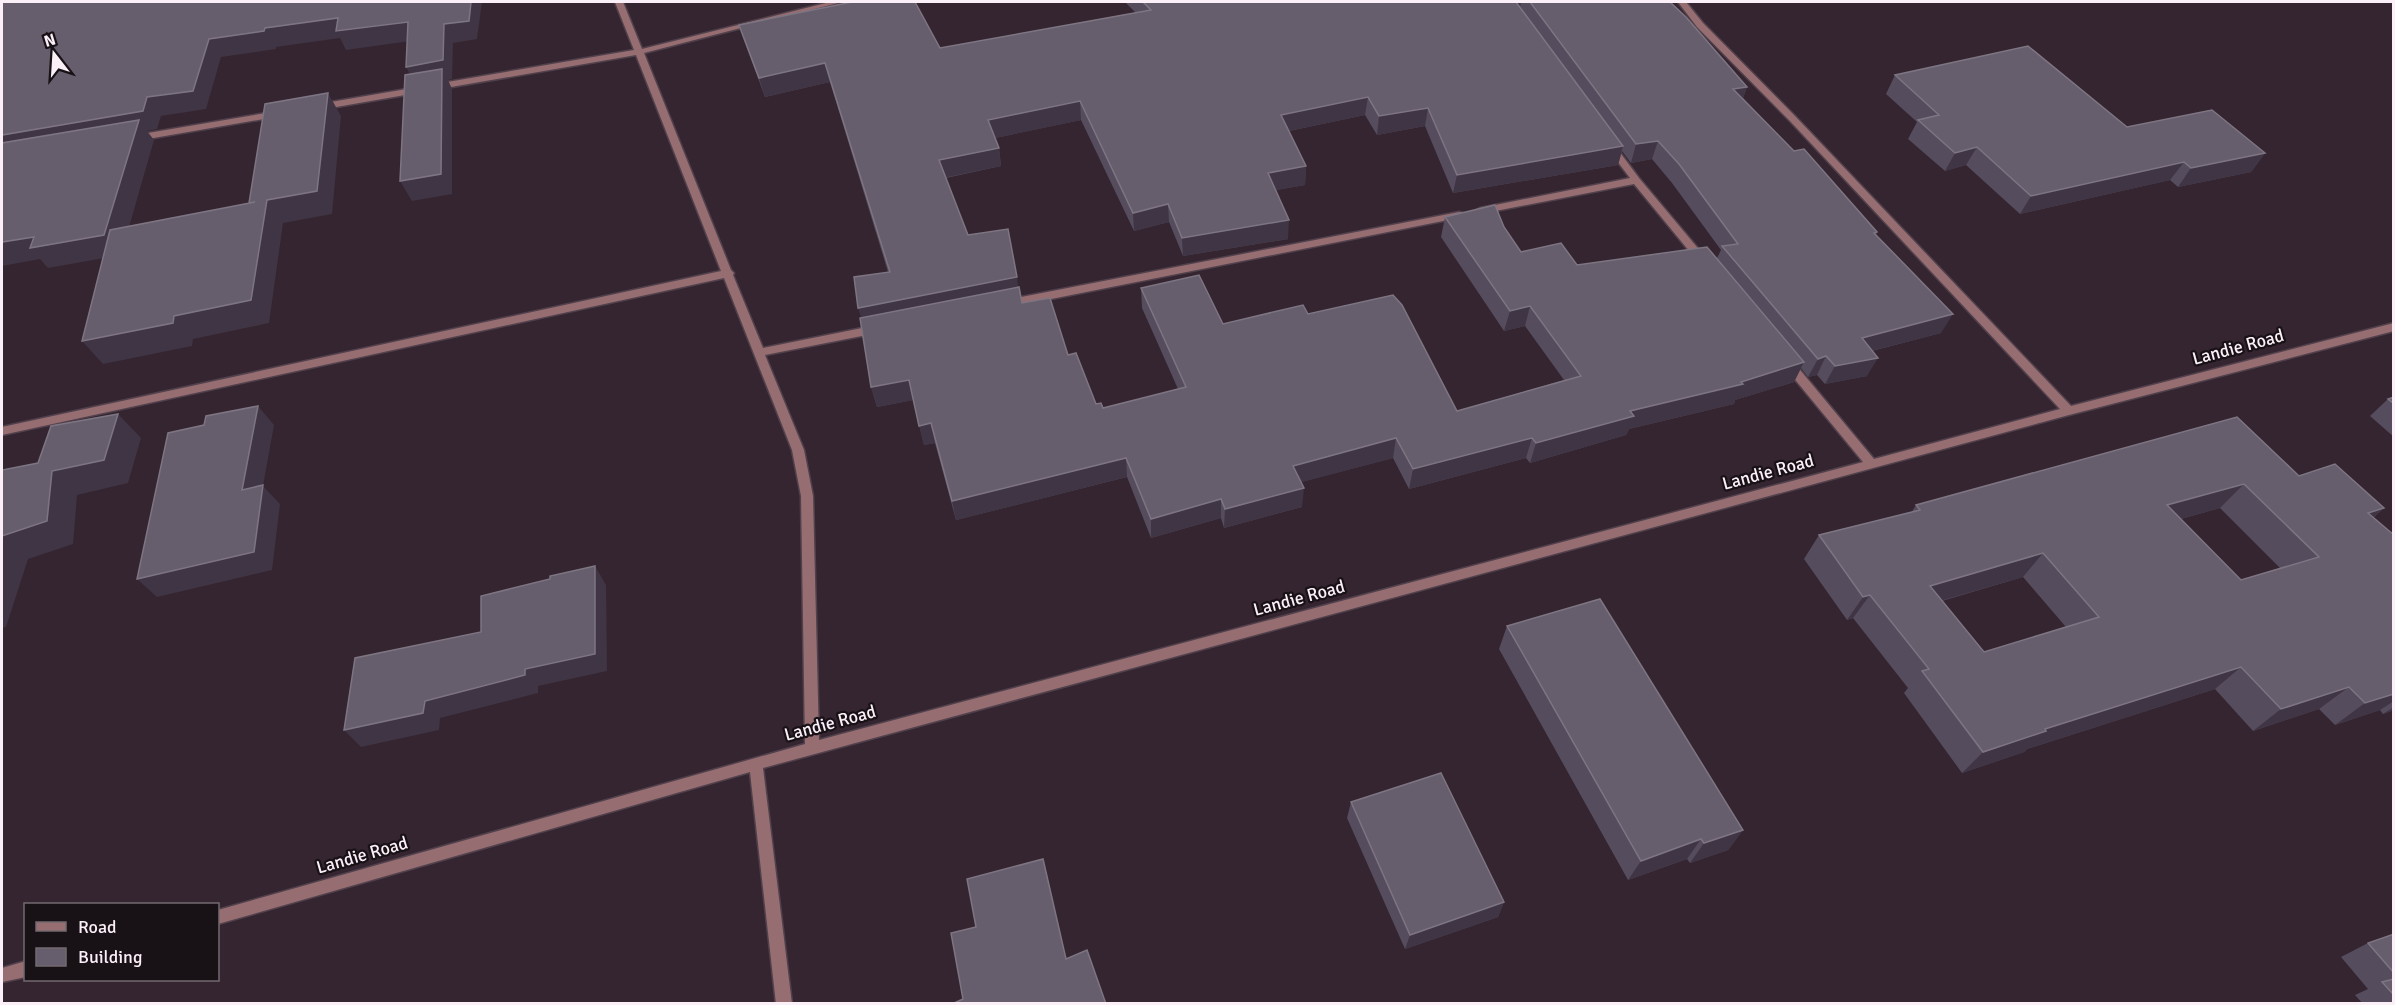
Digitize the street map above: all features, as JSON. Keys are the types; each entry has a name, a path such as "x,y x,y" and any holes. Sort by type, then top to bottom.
{"street":[{"path":"619,2 798,450 807,496 812,748"},
{"path":"305,109 639,52 838,2"},
{"path":"1683,2 1700,25 1792,118 2069,411"},
{"path":"128,139 293,111"},
{"path":"1601,133 1636,180 1712,272"},
{"path":"994,306 1636,180"},
{"path":"2,431 729,273"},
{"path":"760,352 889,327"},
{"name":"Landie Road","path":"219,917 812,748 2069,411 2394,327"},
{"path":"1781,354 1872,464"},
{"path":"756,764 784,1004"},
{"path":"2,975 24,970"}],"building":[{"path":"2,2 471,2 469,21 444,24 443,60 406,67 408,22 336,31 338,18 265,28 264,31 209,39 193,91 147,97 143,111 2,135"},
{"path":"852,2 915,2 940,48 1151,10 1143,2 1516,2 1623,146 1457,175 1428,108 1379,116 1368,97 1281,115 1306,166 1268,173 1289,220 1182,238 1168,204 1133,213 1080,101 988,120 999,148 939,160 968,235 1008,229 1017,277 858,308 854,277 890,272 825,63 759,78 739,25"},
{"path":"1530,2 1670,2 1747,87 1733,89 1794,151 1804,149 1877,232 1874,233 1953,314 1862,338 1878,358 1835,366 1826,356 1818,359 1722,246 1738,244 1679,164 1658,141 1636,144"},
{"path":"2028,46 2127,127 2212,110 2265,153 2191,168 2184,162 2031,196 1977,147 1955,153 1918,120 1939,115 1895,75"},
{"path":"442,69 441,174 400,181 405,75"},
{"path":"328,93 317,191 267,200 251,300 174,316 173,323 82,341 110,230 255,202 249,203 265,104"},
{"path":"139,120 104,235 30,248 34,237 2,242 2,143"},
{"path":"1495,205 1504,227 1521,252 1561,243 1577,265 1707,247 1804,362 1741,382 1743,384 1630,411 1634,416 1536,443 1532,438 1413,469 1396,438 1293,466 1304,488 1225,509 1221,499 1151,519 1126,458 952,501 931,423 919,426 909,380 871,387 860,318 1019,287 1022,303 1050,298 1068,355 1076,353 1096,404 1101,403 1103,408 1186,387 1141,288 1199,275 1223,324 1303,305 1308,314 1393,295 1402,305 1457,411 1581,376 1530,306 1510,311 1445,217"},
{"path":"258,406 242,490 263,485 254,552 137,579 168,433 204,425 206,416"},
{"path":"118,414 104,460 52,471 47,521 2,536 2,470 38,463 51,426"},
{"path":"2237,417 2299,476 2335,464 2384,508 2368,513 2394,535 2394,694 2365,703 2349,687 2281,709 2241,667 2045,729 2046,731 1983,752 1922,671 1929,669 1870,595 1863,597 1819,535 1920,510 1916,505","holes":["2244,484 2319,557 2241,580 2167,505","2043,553 2099,617 1984,652 1930,586"]},
{"path":"595,566 595,654 525,669 525,675 425,701 423,713 344,730 355,658 481,632 481,596"},
{"path":"1600,599 1743,830 1704,843 1701,839 1641,861 1507,626"},
{"path":"1441,773 1504,902 1410,935 1351,802"},
{"path":"1043,859 1066,959 1087,950 1106,1004 952,1004 963,999 951,933 976,927 967,879"},
{"path":"2394,934 2394,973 2368,943"},
{"path":"2394,979 2394,995 2382,982"}]}
